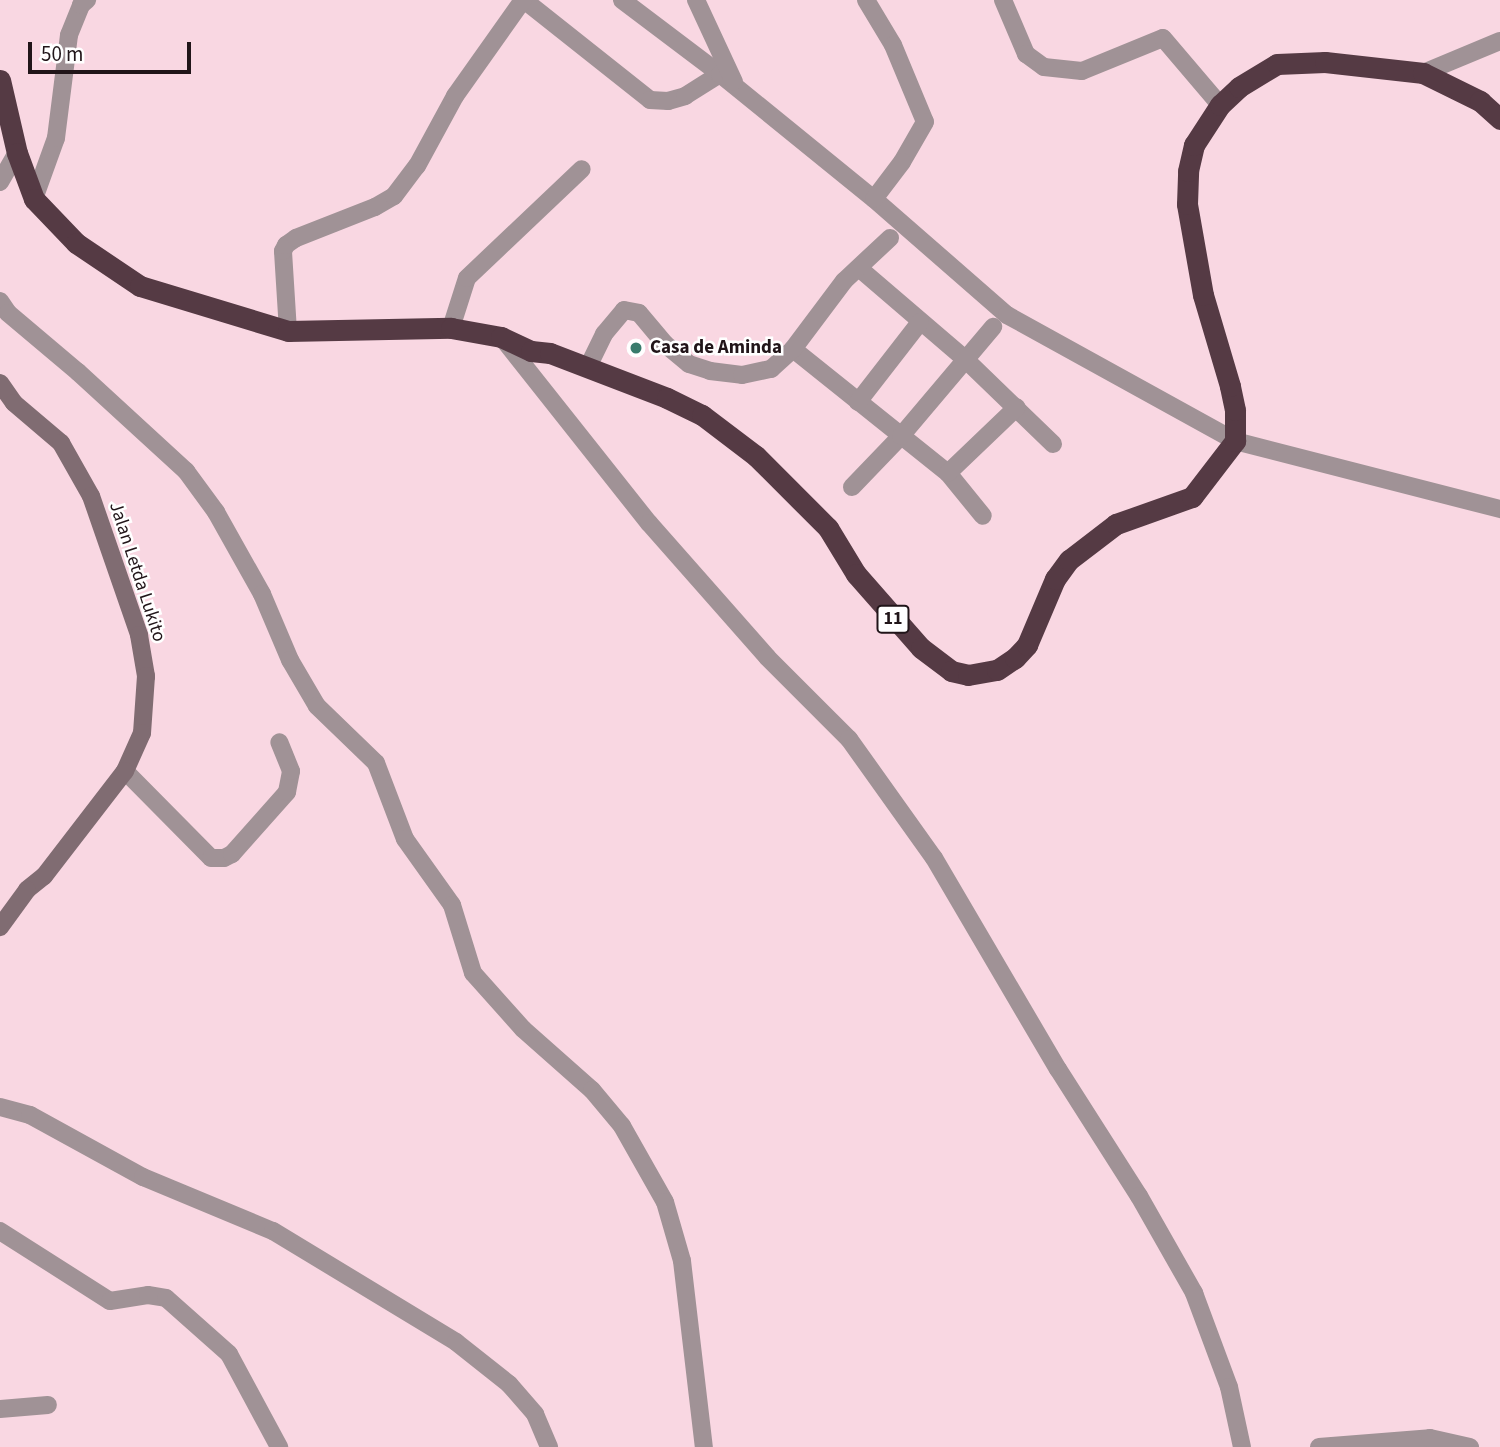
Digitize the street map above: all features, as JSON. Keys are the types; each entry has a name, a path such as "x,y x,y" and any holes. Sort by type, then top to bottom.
{"highway":[{"path":"1235,442 1235,410 1203,295 1187,204 1188,171 1194,145 1220,105 1239,87 1277,64 1325,62 1423,74 1479,101 1500,119"},
{"name":"11","path":"0,80 17,153 34,199 76,243 140,286 288,331 451,328 501,338 531,351 550,353 588,367 702,415 756,456 828,528 856,574 914,640 951,671 968,675 997,670 1015,658 1027,645 1055,579 1069,560 1116,524 1192,497 1235,442"}],"street":[{"path":"34,199 56,138 69,35 81,5 87,0"},
{"path":"288,331 286,245 296,238 375,207 394,196 418,166 455,96 524,0 650,100 668,101 685,96 720,74"},
{"path":"622,0 720,74 738,92 874,199 1007,315 1235,442 1500,509"},
{"path":"696,0 738,92"},
{"path":"866,0 893,46 925,122 902,162 874,199"},
{"path":"1003,0 1026,54 1045,67 1082,71 1163,38 1220,105"},
{"path":"1423,74 1500,41"},
{"path":"0,182 17,153"},
{"path":"451,328 467,278 582,169"},
{"path":"588,367 604,334 624,310 639,313 665,344 689,364 710,372 743,375 771,369 793,349 844,281 860,270 890,238"},
{"path":"860,270 966,360 1053,444"},
{"path":"0,301 8,313 78,372 186,471 216,512 249,571 290,660 317,706 376,762 405,839 452,905 473,973 523,1029 592,1090 622,1126 665,1202 682,1261 704,1447"},
{"path":"858,402 920,322"},
{"path":"852,487 901,436 993,327"},
{"path":"501,338 649,523 767,657 849,739 934,858 1058,1069 1139,1196 1194,1293 1229,1387 1242,1447"},
{"path":"793,349 948,473 983,516"},
{"name":"Jalan Letda Lukito","path":"0,383 7,403 61,443 91,496 139,635 146,676 142,733 125,771 65,851 44,876 27,890 0,927"},
{"path":"948,473 1017,407"},
{"path":"125,771 211,858 224,858 232,854 287,792 291,771 279,742"},
{"path":"0,1107 30,1115 143,1177 272,1231 456,1342 509,1384 535,1414 550,1447"},
{"path":"0,1231 110,1301 148,1295 166,1298 229,1354 261,1409 278,1447"},
{"path":"0,1409 48,1405"},
{"path":"1319,1447 1430,1438 1470,1447"}],"place":[{"name":"Casa de Aminda","path":"636,348"}]}
